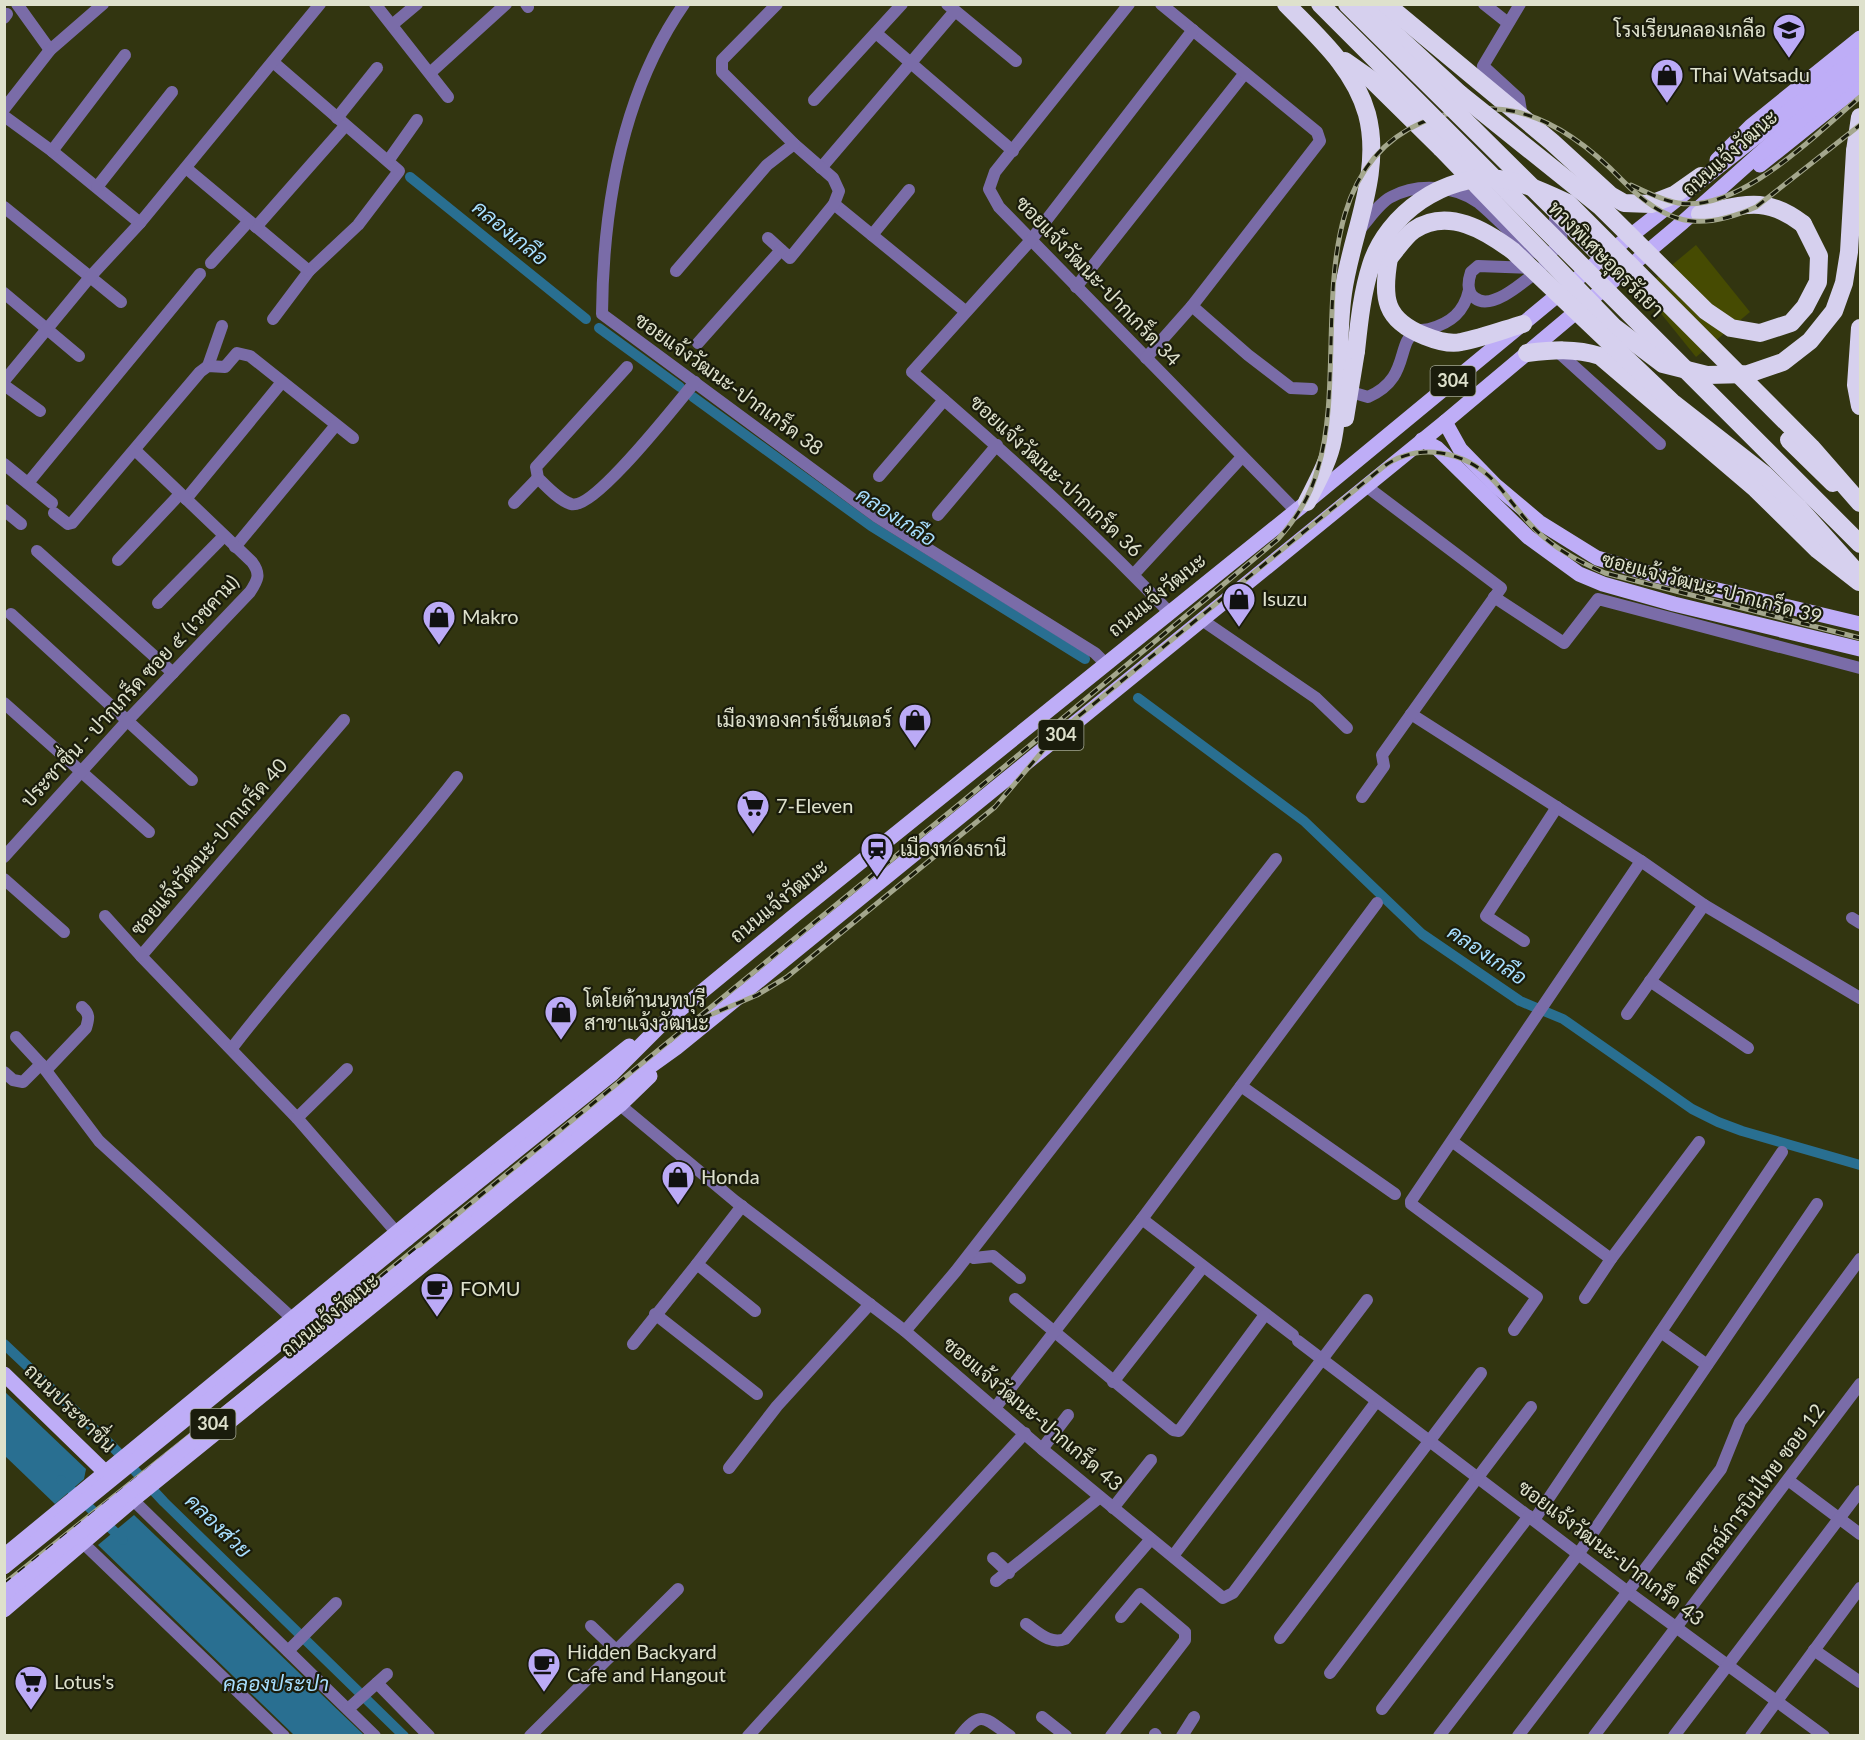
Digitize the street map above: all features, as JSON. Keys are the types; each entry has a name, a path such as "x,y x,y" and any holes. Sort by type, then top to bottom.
{"highway":[{"path":"1286,4 1334,53 1372,80 1614,327 1663,364 1707,375 1748,374 1784,362 1810,341 1834,311 1844,283 1850,252 1854,151 1860,117"},
{"name":"ทางพิเศษอุดรรัถยา","path":"1320,4 1860,544"},
{"name":"ทางพิเศษอุดรรัถยา","path":"1347,4 1860,509"},
{"path":"1375,7 1395,34 1460,94 1600,207 1706,311 1731,328 1761,333 1791,322 1805,307 1818,282 1819,256 1803,224 1785,209 1754,203 1700,214"},
{"path":"1375,7 1522,117 1610,195 1624,202 1651,204 1674,195 1701,176"},
{"path":"1333,441 1343,294 1368,186 1371,142 1366,113 1358,90 1334,53"},
{"path":"1301,506 1343,423 1351,392 1371,264 1387,232 1410,208 1448,185 1473,178 1499,179 1534,187 1568,203 1811,447 1860,503"},
{"path":"1523,324 1458,343 1436,340 1415,332 1395,319 1386,300 1385,280 1389,258 1414,230 1438,221 1462,222 1490,234 1513,251 1672,402 1764,474 1799,508 1860,576"},
{"path":"1860,328 1856,386 1860,406"},
{"path":"1527,353 1555,350 1585,351 1600,356 1756,489 1818,550 1860,582"}],"main road":[{"name":"ถนนแจ้งวัฒนะ","path":"1682,197 1751,126 1860,38"},
{"name":"ถนนแจ้งวัฒนะ","path":"4,1556 321,1295 402,1236 612,1074 659,1027 1600,260 1860,55"},
{"name":"ถนนแจ้งวัฒนะ","path":"4,1594 421,1255 622,1086 676,1048 1445,422 1860,70"},
{"name":"ถนนแจ้งวัฒนะ","path":"1683,222 1700,214 1860,86"},
{"name":"ซอยแจ้งวัฒนะ-ปากเกร็ด 39","path":"1445,422 1460,449 1495,485 1566,540 1597,558 1860,624"},
{"name":"ซอยแจ้งวัฒนะ-ปากเกร็ด 39","path":"1422,440 1437,448 1481,494 1555,559 1603,584 1860,649"},
{"name":"ถนนแจ้งวัฒนะ","path":"4,1610 133,1500 315,1355 620,1105 676,1048"},
{"name":"ถนนแจ้งวัฒนะ","path":"4,1567 402,1236"},
{"path":"321,1295 316,1309 317,1318 325,1327 335,1331 346,1329"},
{"path":"290,1321 301,1320 312,1323 319,1332 320,1343 315,1355"},
{"name":"ถนนประชาชื่น","path":"4,1374 106,1473"},
{"path":"213,1385 238,1416"}],"street":[{"path":"17,4 50,50"},
{"path":"40,411 4,383 90,277 140,223 186,168 320,4"},
{"path":"375,4 448,97"},
{"path":"392,25 417,4"},
{"path":"430,73 506,4"},
{"name":"ซอยแจ้งวัฒนะ-ปากเกร็ด 38","path":"684,4 651,64 633,108 620,156 602,259 602,314 878,517 1095,653 1105,663"},
{"path":"768,238 790,258 834,204 839,191 833,178 726,79 720,66 722,60 777,4"},
{"path":"814,100 902,4"},
{"name":"ซอยแจ้งวัฒนะ-ปากเกร็ด 34","path":"1129,4 995,172 989,189 999,207 1242,457 1301,506"},
{"path":"1146,358 1192,306 1320,141 1317,132 1161,4"},
{"path":"1484,4 1508,23"},
{"path":"1520,4 1484,66 1519,99 1522,117"},
{"path":"4,109 50,50 99,6"},
{"path":"821,168 910,64 952,8 1016,61"},
{"path":"834,204 965,311 1031,240 1193,30"},
{"path":"876,33 1013,151"},
{"path":"1395,34 1408,61 1434,99 1555,219 1569,237 1600,260"},
{"path":"1334,53 1405,80 1434,99"},
{"path":"52,151 125,55"},
{"path":"273,62 399,171 358,225 309,271 273,319"},
{"path":"211,263 253,224 341,122 377,68"},
{"path":"1076,287 1245,73"},
{"path":"98,187 172,92"},
{"path":"4,116 98,187 140,223"},
{"path":"388,162 417,120"},
{"path":"676,271 767,165 794,144"},
{"path":"186,168 309,271"},
{"path":"1357,234 1389,197 1420,188 1461,192 1479,204 1525,247 1543,256 1555,251 1569,237 1609,211 1612,202 1610,195"},
{"path":"872,235 909,190"},
{"path":"4,207 121,302"},
{"path":"1469,290 1480,302 1490,302 1501,298 1546,264 1569,237"},
{"path":"698,343 781,250"},
{"path":"1351,392 1368,397 1382,392 1396,376 1406,344 1415,332 1448,322 1461,312 1469,290 1471,272 1478,266 1522,269 1546,264"},
{"path":"28,483 200,274"},
{"path":"4,293 79,356"},
{"path":"1192,306 1248,355 1291,388 1312,389"},
{"name":"ซอยแจ้งวัฒนะ-ปากเกร็ด 36","path":"965,311 912,372 997,445 1134,574 1169,612"},
{"path":"4,464 28,483 68,524 72,523 200,372 208,366 222,326"},
{"path":"1555,350 1659,444"},
{"path":"208,366 225,367 237,353 243,353 353,438"},
{"path":"627,367 536,467 538,478 571,504 587,500 637,451 695,382"},
{"path":"118,560 183,496 282,382"},
{"path":"879,477 944,400"},
{"path":"235,547 336,425"},
{"path":"938,515 997,445"},
{"name":"ประชาชื่น - ปากเกร็ด ซอย ๕ (เวชคาม)","path":"4,857 127,721 250,592 259,579 258,570 135,450"},
{"path":"1134,574 1242,457"},
{"path":"514,503 538,478"},
{"path":"1362,797 1384,766 1382,755 1501,588 1366,486"},
{"path":"4,510 21,524"},
{"path":"158,603 224,536"},
{"path":"1555,559 1566,540"},
{"path":"37,551 173,673"},
{"path":"1494,597 1564,643 1598,599 1860,668"},
{"path":"11,614 192,780"},
{"path":"1202,620 1316,698 1347,728"},
{"path":"4,703 149,832"},
{"path":"1411,714 1641,861 1704,905 1860,998"},
{"name":"ซอยแจ้งวัฒนะ-ปากเกร็ด 40","path":"344,720 141,956 232,1048 402,1236"},
{"path":"232,1048 279,988 401,848 457,777"},
{"path":"1524,941 1486,916 1557,807"},
{"path":"905,1331 969,1255 1276,859"},
{"path":"1514,1330 1538,1297 1411,1204 1411,1201 1641,861"},
{"path":"4,879 64,932"},
{"path":"995,1408 1142,1220 1377,903"},
{"path":"1627,1014 1704,905"},
{"path":"105,916 141,956"},
{"path":"1650,981 1748,1048"},
{"path":"4,1072 13,1080 23,1082 44,1067 86,1028 89,1019 88,1012 82,1007"},
{"path":"16,1037 44,1067 99,1142 290,1321"},
{"path":"297,1118 347,1069"},
{"path":"1241,1086 1395,1194"},
{"name":"ซอยแจ้งวัฒนะ-ปากเกร็ด 43","path":"620,1105 742,1206 905,1331 1042,1449 1223,1598 1233,1593 1376,1402"},
{"path":"1453,1142 1611,1259"},
{"path":"1585,1298 1611,1259 1699,1142"},
{"path":"1382,1709 1531,1518 1661,1332 1782,1152"},
{"path":"1439,1736 1579,1553 1817,1204"},
{"path":"633,1344 742,1206"},
{"name":"ซอยแจ้งวัฒนะ-ปากเกร็ด 43","path":"1142,1220 1376,1402 1824,1736"},
{"path":"969,1255 974,1258 993,1256 1020,1278"},
{"path":"1518,1736 1720,1469 1740,1422 1860,1259"},
{"path":"697,1264 755,1311"},
{"path":"1113,1382 1202,1268"},
{"path":"1015,1299 1113,1382 1173,1430 1179,1431 1264,1316"},
{"path":"1173,1556 1367,1300"},
{"path":"729,1468 777,1406 870,1304"},
{"path":"655,1314 757,1394"},
{"path":"1661,1332 1707,1365"},
{"path":"1280,1638 1481,1372"},
{"name":"สหกรณ์การบินไทย ซอย 12","path":"1594,1736 1860,1384"},
{"path":"1330,1673 1479,1479 1531,1407"},
{"path":"1042,1449 1068,1415"},
{"path":"754,1733 1025,1433"},
{"path":"1113,1508 1151,1460"},
{"path":"1788,1480 1860,1534"},
{"path":"1674,1736 1860,1491"},
{"path":"996,1581 1010,1573 1100,1497"},
{"path":"133,1500 351,1705 375,1736"},
{"path":"1026,1624 1046,1638 1058,1642 1065,1639 1151,1539"},
{"path":"83,1543 284,1736"},
{"path":"993,1558 1010,1573"},
{"path":"1751,1736 1814,1650 1856,1602 1860,1588"},
{"path":"530,1736 678,1589"},
{"path":"1111,1736 1185,1640 1185,1632 1140,1594 1121,1617"},
{"path":"291,1647 336,1603"},
{"path":"591,1626 616,1650"},
{"path":"1814,1650 1860,1682"},
{"path":"351,1705 378,1682 429,1736"},
{"path":"960,1736 971,1720 978,1717 984,1718 1010,1736"},
{"path":"1042,1717 1066,1736"},
{"path":"1182,1736 1194,1717"}],"shaded area":[{"path":"1696,245 1750,312 1696,357 1642,290"}],"water":[{"path":"4,1391 86,1469 84,1479 55,1504 5,1456"},
{"name":"คลองประปา","path":"134,1515 364,1735 294,1735 98,1545"}],"waterway":[{"name":"คลองเกลือ","path":"410,177 586,319"},
{"name":"คลองเกลือ","path":"599,328 680,387"},
{"name":"คลองเกลือ","path":"693,397 871,526 1085,659"},
{"name":"คลองเกลือ","path":"1138,698 1304,821 1422,934 1520,1001 1563,1019 1692,1109 1718,1122 1860,1165"},
{"name":"คลองส่วย","path":"4,1344 111,1445 164,1502 404,1736"},
{"name":"คลองประปา","path":"61,1480 123,1540"}],"railway":[{"path":"1631,185 1678,203 1702,203 1727,196 1776,168 1860,97"},
{"path":"4,1584 290,1356 383,1275 957,806 1278,539 1302,506 1318,468 1327,425 1334,276 1341,228 1356,185 1383,149 1423,122 1446,114 1481,109 1517,112 1546,123 1574,138 1638,195 1668,215 1683,220 1699,221 1717,220 1756,207 1860,125"},
{"path":"703,1018 757,995 787,977 995,807 1051,741 1074,720 1383,467 1411,454 1441,453 1469,463 1494,481 1527,521 1546,539 1570,556 1605,573 1860,638"}],"place":[{"name":"โรงเรียนคลองเกลือ","path":"1789,59"},
{"name":"Thai Watsadu","path":"1667,104"},
{"name":"Isuzu","path":"1239,628"},
{"name":"Makro","path":"439,646"},
{"name":"เมืองทองคาร์เซ็นเตอร์","path":"915,749"},
{"name":"7-Eleven","path":"753,835"},
{"name":"เมืองทองธานี","path":"877,878"},
{"name":"โตโยต้านนทบุรี สาขาแจ้งวัฒนะ","path":"561,1041"},
{"name":"Honda","path":"678,1206"},
{"name":"FOMU","path":"437,1318"},
{"name":"Hidden Backyard Cafe and Hangout","path":"544,1693"},
{"name":"Lotus's","path":"31,1711"}]}
